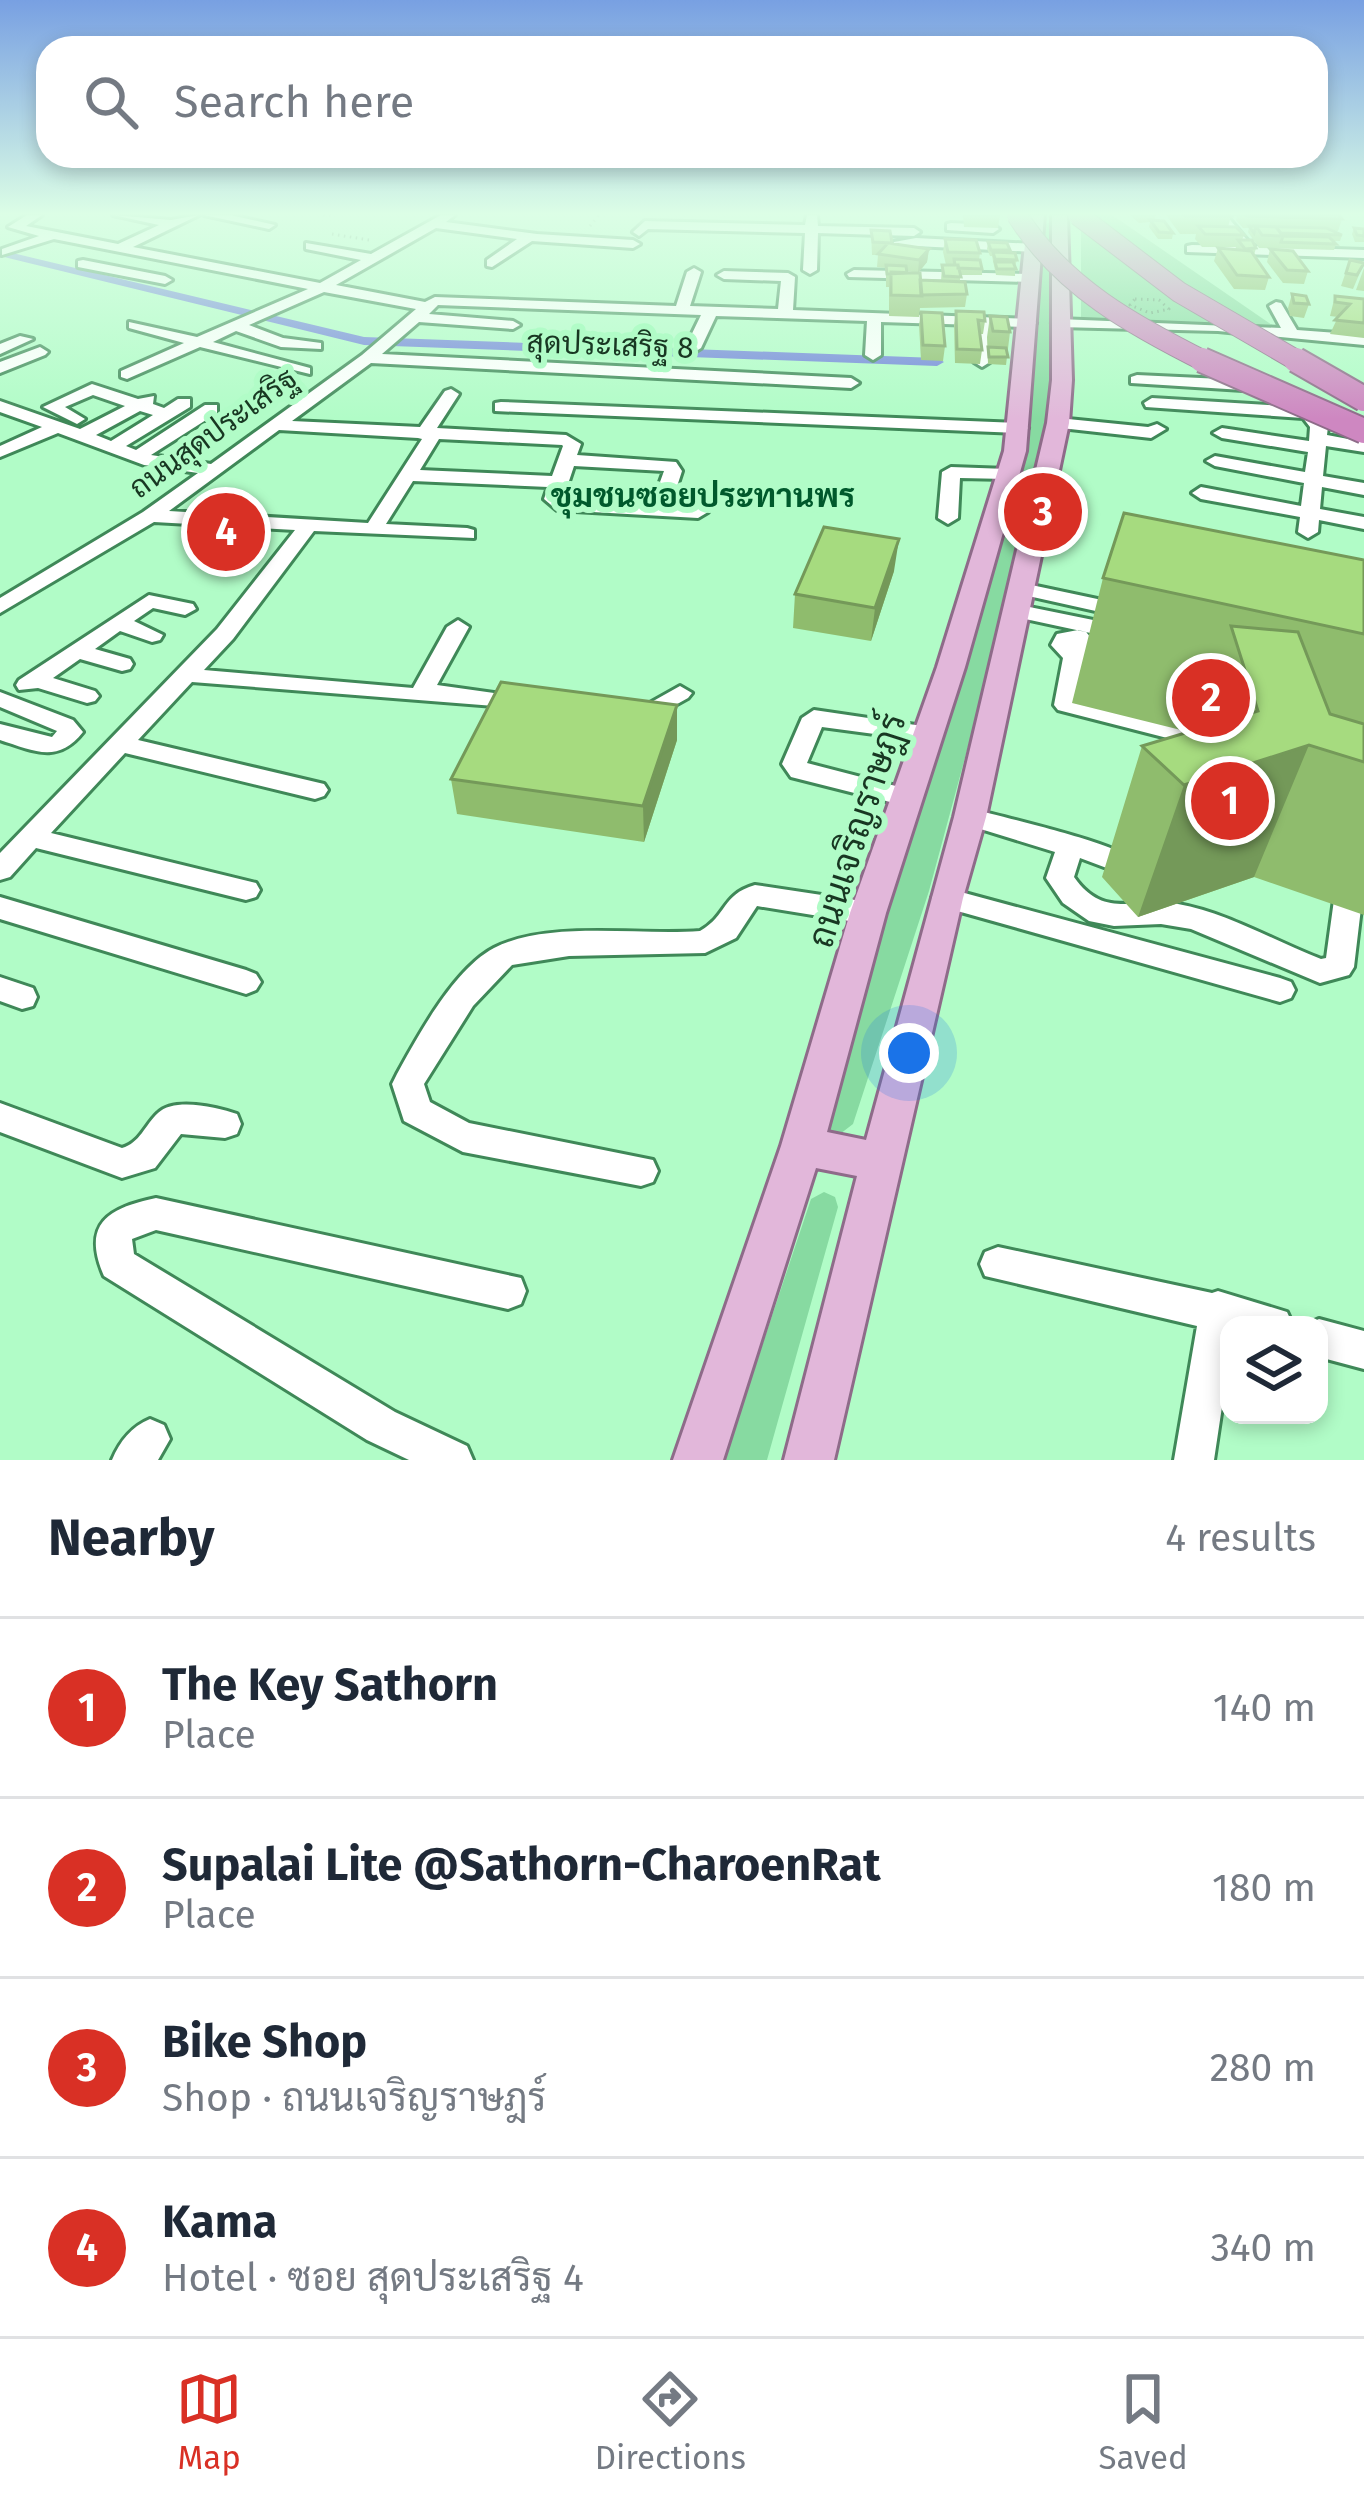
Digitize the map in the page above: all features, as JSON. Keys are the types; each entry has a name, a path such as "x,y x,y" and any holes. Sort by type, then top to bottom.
{"highway":[{"path":"1080,283 1176,347 1364,431"},
{"path":"1148,283 1179,292 1364,399"},
{"path":"1199,283 1269,332 1364,383"}],"main road":[{"name":"ถนนเจริญราษฎร์","path":"698,1460 802,1146 868,914 1007,474 1040,283"},
{"path":"809,1460 946,898 970,817 1058,423 1047,283"},
{"path":"802,1146 882,1162"}],"street":[{"path":"296,283 419,312 513,325"},
{"path":"8,409 58,427 89,431 149,395 122,380 330,283"},
{"path":"682,309 690,283"},
{"path":"784,314 787,283"},
{"path":"884,291 918,283"},
{"name":"ถนนสุดประเสริฐ","path":"0,607 150,516 380,347 419,312 452,299 984,321 1018,283"},
{"path":"1078,283 1125,325 1303,412 1319,427 1308,522"},
{"path":"1276,305 1291,332"},
{"path":"694,348 711,310"},
{"path":"873,355 874,319"},
{"path":"944,321 944,340"},
{"path":"982,362 984,321"},
{"path":"134,325 304,371"},
{"path":"1125,325 1364,340"},
{"path":"236,326 281,341 316,346"},
{"path":"0,349 25,339"},
{"name":"สุดประเสริฐ 8","path":"380,347 851,383"},
{"path":"0,368 40,352"},
{"path":"1137,380 1243,385"},
{"path":"8,409 92,388 166,414"},
{"path":"75,391 121,415"},
{"path":"75,391 50,409 137,457 211,470"},
{"path":"375,526 451,394"},
{"path":"113,447 184,403"},
{"path":"1152,403 1303,412"},
{"path":"501,407 1018,428"},
{"path":"137,457 211,410"},
{"path":"1058,423 1151,433 1156,429"},
{"path":"274,425 552,438 572,444 554,499 566,507 698,512"},
{"path":"0,452 58,427"},
{"path":"1222,433 1364,447"},
{"path":"568,460 670,466 673,471 659,511"},
{"path":"1215,461 1364,489"},
{"path":"948,518 951,472 1007,474"},
{"path":"405,475 557,482"},
{"path":"1201,493 1308,522 1364,523"},
{"path":"150,516 467,534"},
{"path":"0,870 188,675 310,524"},
{"path":"1019,600 1159,619"},
{"path":"1019,600 1078,639 1129,635"},
{"path":"3,699 148,601 185,610"},
{"path":"117,623 152,635"},
{"path":"424,691 458,627"},
{"path":"1078,639 1065,704 1240,752 1190,739 1182,761"},
{"path":"78,651 122,664"},
{"path":"188,675 411,697 424,691 559,709"},
{"path":"35,680 88,697"},
{"path":"604,716 635,718 680,692"},
{"path":"0,732 45,746 70,738 70,727 3,699"},
{"path":"906,797 800,771 794,764 814,718 927,734"},
{"path":"124,745 315,790"},
{"path":"970,817 1095,850 1128,866"},
{"path":"32,838 246,890"},
{"path":"1074,848 1065,858 1060,878 1085,906 1131,919 1174,910 1320,971 1339,967 1354,859"},
{"path":"641,1172 463,1137 416,1112 408,1084 471,990 501,958 529,948 705,942 726,930 742,900 755,895 868,914"},
{"path":"946,898 1280,990"},
{"path":"0,908 246,982"},
{"path":"2,1120 122,1163 143,1157 177,1117 225,1124"},
{"path":"453,1460 381,1426 117,1264 114,1234 125,1220 156,1214 508,1291"},
{"path":"998,1264 1240,1316"},
{"path":"1194,1460 1218,1310"},
{"path":"1328,1340 1364,1350"}],"path":[{"path":"1135,299 1153,299 1169,309 1150,313 1130,305 1135,299"}],"green space":[{"path":"1039,283 1053,283 1054,398 1031,513 929,891 853,1124 840,1134 820,1126 989,581 1031,414"},
{"path":"1081,283 1211,283 1275,327 1081,320"},
{"path":"824,1192 835,1197 838,1207 767,1460 724,1460 811,1199"}],"building":[{"path":"891,283 921,283 922,296 891,295"},
{"path":"920,283 965,283 967,294 921,295"},
{"path":"1292,294 1306,296 1309,304 1294,303"},
{"path":"1335,296 1364,299 1364,323 1335,320 1350,304 1335,302"},
{"path":"956,311 984,312 985,321 978,320 982,350 957,349"},
{"path":"921,312 942,313 945,346 923,345"},
{"path":"990,316 1007,317 1010,332 993,331"},
{"path":"988,347 1006,348 1008,357 989,357"},
{"path":"1124,513 1364,560 1364,634 1103,578"},
{"path":"824,527 899,539 875,608 795,594"},
{"path":"1231,626 1298,632 1330,714 1364,724 1364,762 1309,745 1184,785 1142,746 1258,711"},
{"path":"501,682 677,705 643,806 451,779"}],"waterway":[{"path":"125,283 364,341 937,362"}],"place":[{"name":"Bike Shop","path":"1043,512"},
{"name":"Kama","path":"226,532"},
{"name":"Supalai Lite @Sathorn-CharoenRat","path":"1211,698"},
{"name":"The Key Sathorn","path":"1230,801"}],"district":[{"name":"ชุมชนซอยประทานพร","path":"703,495"}]}
